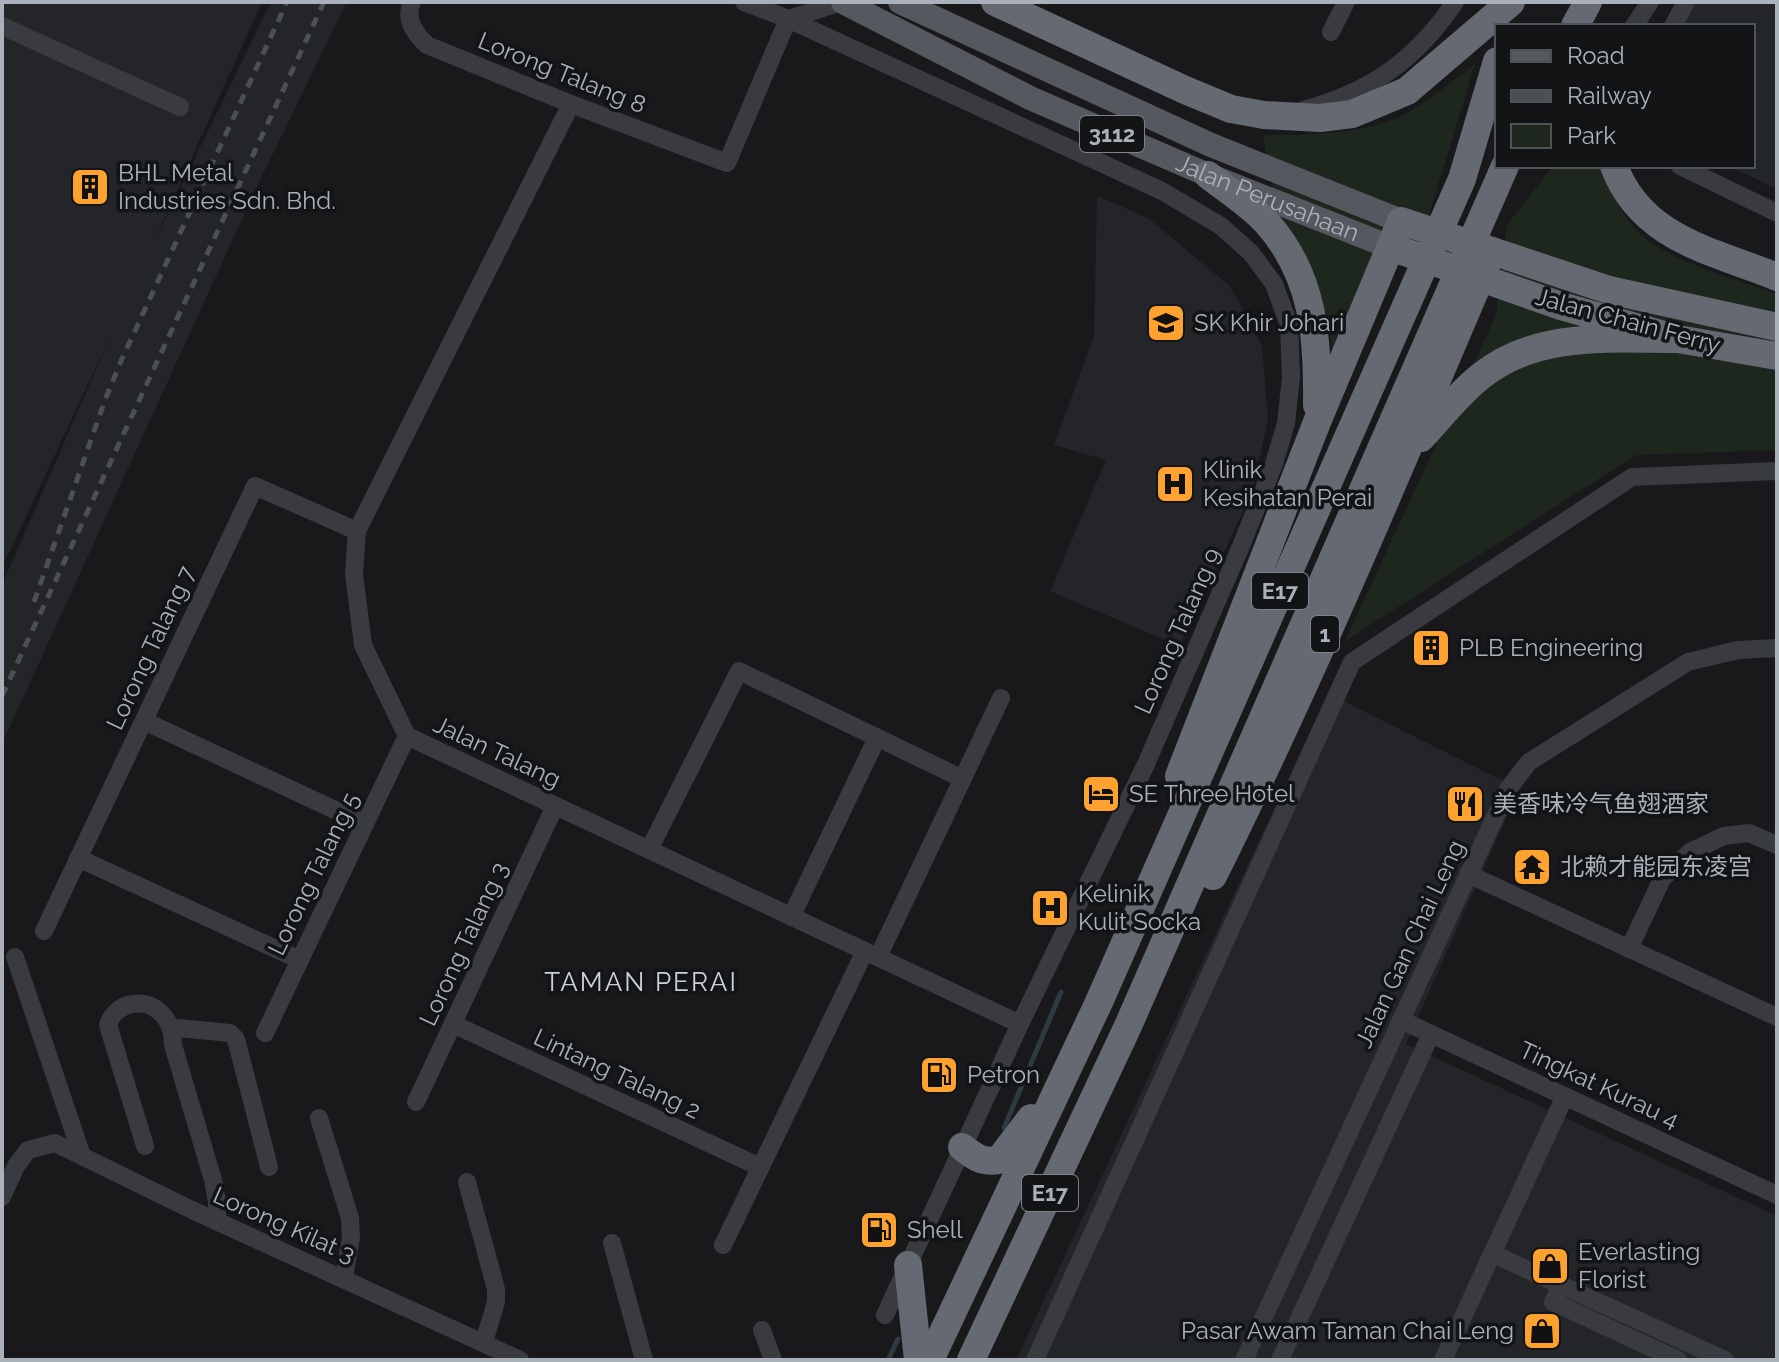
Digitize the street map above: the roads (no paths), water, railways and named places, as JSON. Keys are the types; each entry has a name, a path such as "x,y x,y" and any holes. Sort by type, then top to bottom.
{"highway":[{"path":"995,2 1218,104 1264,115 1320,118 1352,114 1407,91 1513,2"},
{"path":"1508,24 1513,2"},
{"name":"E17","path":"930,1360 1099,1002 1462,179 1495,68"},
{"name":"E17","path":"971,1360 1128,1026 1504,168"},
{"path":"1615,168 1624,188 1638,205 1652,221 1676,239 1777,277"},
{"path":"1208,175 1266,222 1292,261 1309,297 1318,352 1317,422"},
{"path":"1099,1002 1110,950 1317,422 1401,221"},
{"name":"Jalan Chain Ferry","path":"1401,221 1609,290 1777,327"},
{"name":"Jalan Chain Ferry","path":"1390,247 1561,306 1678,339 1777,356"},
{"name":"1","path":"1128,1026 1164,975 1243,816 1408,452 1492,251"},
{"path":"1408,452 1481,375 1526,351 1560,341 1678,339"},
{"path":"962,1147 977,1160 999,1160 1063,1077"},
{"path":"908,1265 918,1360"}],"main road":[{"name":"Jalan Perusahaan","path":"843,2 1030,98 1208,175 1390,247"},
{"name":"Jalan Perusahaan","path":"900,2 1211,145 1401,221"}],"street":[{"name":"Lorong Talang 8","path":"412,2 408,9 413,32 427,45 727,163 788,19"},
{"path":"744,2 788,19 843,2"},
{"path":"779,2 788,19"},
{"path":"1331,32 1346,2"},
{"path":"1285,115 1339,98 1394,70 1420,47 1455,2"},
{"path":"1635,24 1650,2"},
{"path":"1674,24 1686,2"},
{"name":"Lorong Talang 9","path":"788,19 1162,191 1221,226 1251,253 1274,284 1289,325 1291,377 1286,423 1274,464 1146,764 1020,1024 885,1315"},
{"path":"2,26 180,107"},
{"name":"Jalan Talang","path":"571,104 357,531 354,574 363,645 407,736 1020,1024"},
{"path":"1684,168 1777,213"},
{"path":"1035,1360 1352,662 1632,477 1777,471"},
{"name":"Lorong Talang 7","path":"44,931 255,486 357,531"},
{"name":"Jalan Gan Chai Leng","path":"1244,1360 1508,789 1529,762 1688,662 1738,650 1777,648"},
{"path":"649,850 739,671 961,778"},
{"path":"723,1245 1001,698"},
{"path":"144,721 365,824"},
{"name":"Lorong Talang 5","path":"265,1033 407,736"},
{"path":"791,917 877,738"},
{"name":"Lorong Talang 3","path":"416,1102 555,806"},
{"path":"1629,949 1662,879 1690,852 1724,836 1749,833 1777,845"},
{"path":"78,858 300,960"},
{"path":"1468,874 1777,1017"},
{"path":"15,957 82,1156"},
{"path":"145,1146 108,1025 111,1015 123,1005 139,1003 162,1014 173,1033 173,1045 213,1180 217,1219"},
{"name":"Tingkat Kurau 4","path":"1401,1020 1777,1195"},
{"name":"Lintang Talang 2","path":"453,1024 760,1167"},
{"path":"173,1033 179,1028 230,1033 236,1039 269,1167"},
{"path":"1280,1360 1431,1034"},
{"path":"1443,1360 1565,1096"},
{"path":"319,1118 350,1218 351,1238 344,1277"},
{"name":"Lorong Kilat 3","path":"2,1197 16,1166 28,1150 55,1143 192,1210 484,1342 510,1357"},
{"path":"467,1182 496,1289 496,1302 484,1342"},
{"path":"612,1243 644,1360"},
{"path":"1493,1254 1725,1360"},
{"path":"1562,1285 1553,1302 1678,1360"},
{"path":"762,1330 773,1360"}],"waterway":[{"path":"1004,1128 1061,992"},
{"path":"888,1360 898,1339"}],"railway":[{"path":"34,602 121,361 287,2"},
{"path":"2,696 324,2"}],"place":[{"name":"BHL Metal Industries Sdn. Bhd.","path":"90,187"},
{"name":"SK Khir Johari","path":"1166,323"},
{"name":"Klinik Kesihatan Perai","path":"1175,484"},
{"name":"PLB Engineering","path":"1431,648"},
{"name":"SE Three Hotel","path":"1101,794"},
{"name":"美香味冷气鱼翅酒家","path":"1465,804"},
{"name":"北赖才能园东凌宫","path":"1532,867"},
{"name":"Kelinik Kulit Socka","path":"1050,908"},
{"name":"Petron","path":"939,1075"},
{"name":"Shell","path":"879,1230"},
{"name":"Everlasting Florist","path":"1550,1266"},
{"name":"Pasar Awam Taman Chai Leng","path":"1542,1331"}],"district":[{"name":"TAMAN PERAI","path":"641,982"}]}
